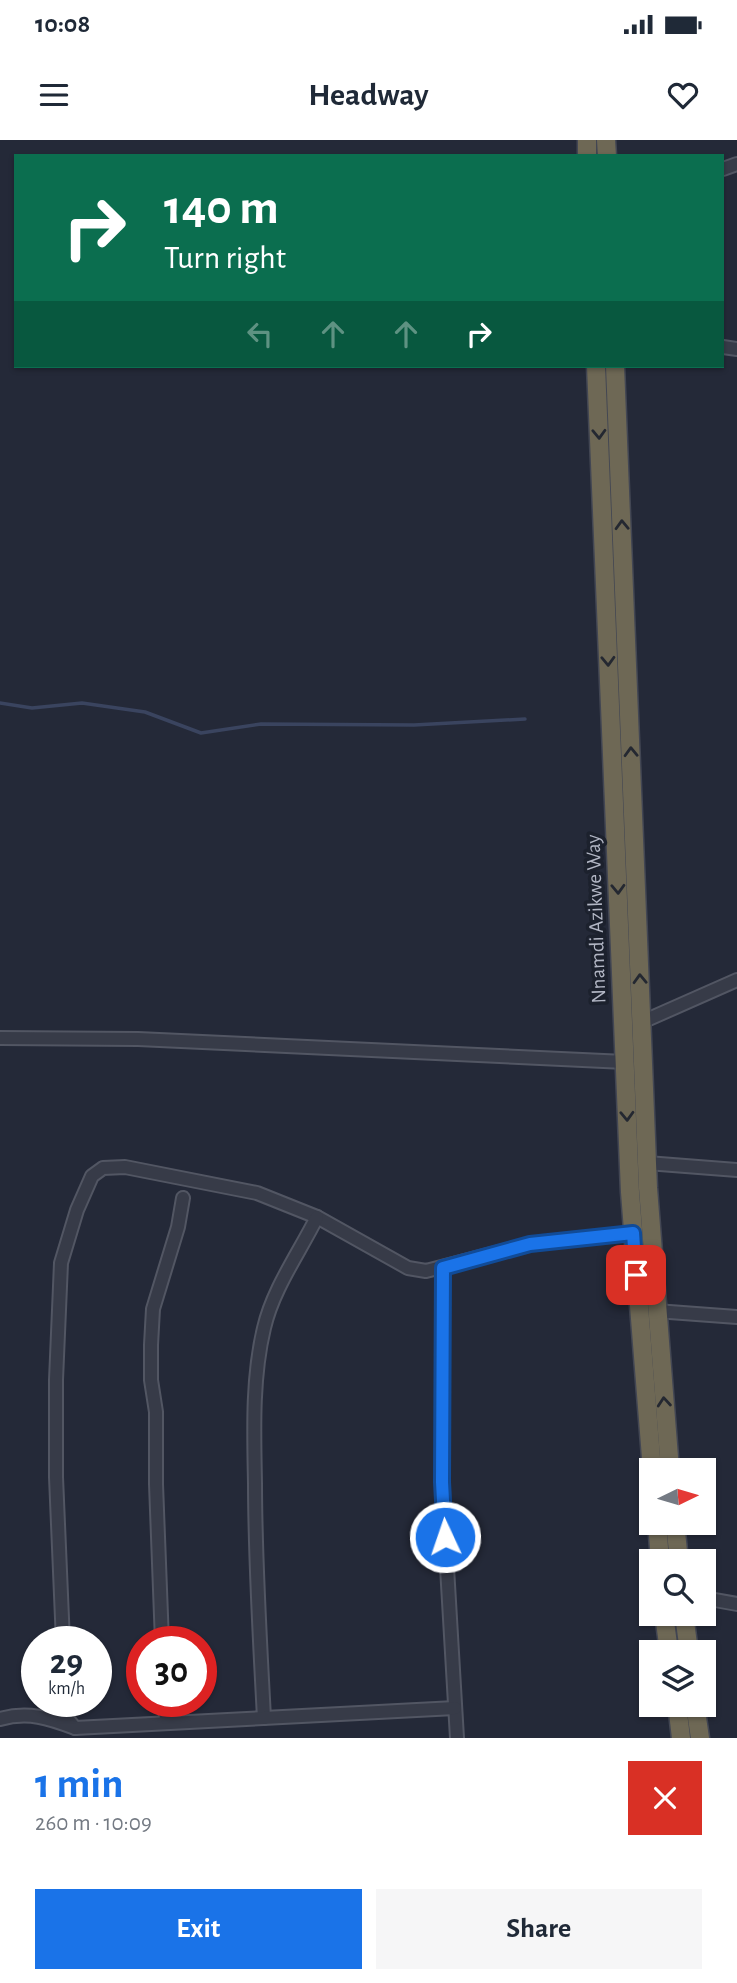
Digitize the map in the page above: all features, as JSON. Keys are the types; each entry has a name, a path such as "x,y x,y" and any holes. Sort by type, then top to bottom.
{"highway":[{"name":"Nnamdi Azikwe Way","path":"596,368 633,1233 651,1458"},
{"name":"Nnamdi Azikwe Way","path":"615,368 647,1163 669,1458"},
{"path":"679,1717 681,1738"},
{"path":"697,1717 700,1738"}],"street":[{"path":"642,1022 737,980"},
{"path":"0,1038 138,1039 625,1062"},
{"path":"647,1163 737,1170"},
{"path":"62,1626 56,1477 56,1380 61,1264 77,1210 92,1176 103,1168 125,1167 257,1193 317,1217 408,1268 426,1271 530,1244 633,1233"},
{"path":"162,1626 156,1412 151,1380 151,1345 153,1309 178,1227 183,1198"},
{"path":"264,1718 256,1560 254,1436 257,1368 264,1327 276,1296 317,1217"},
{"path":"443,1268 442,1482 457,1738"},
{"path":"656,1311 737,1317"},
{"path":"716,1600 737,1604"},
{"path":"0,1720 15,1715 43,1716 75,1728 455,1708"},
{"path":"66,1717 75,1728"},
{"path":"166,1717 166,1723"}],"waterway":[{"path":"0,703 32,708 82,703 145,712 201,733 261,724 414,725 525,719"}],"route":[{"path":"445,1537 442,1482 443,1268 530,1244 633,1233 636,1275"}]}
